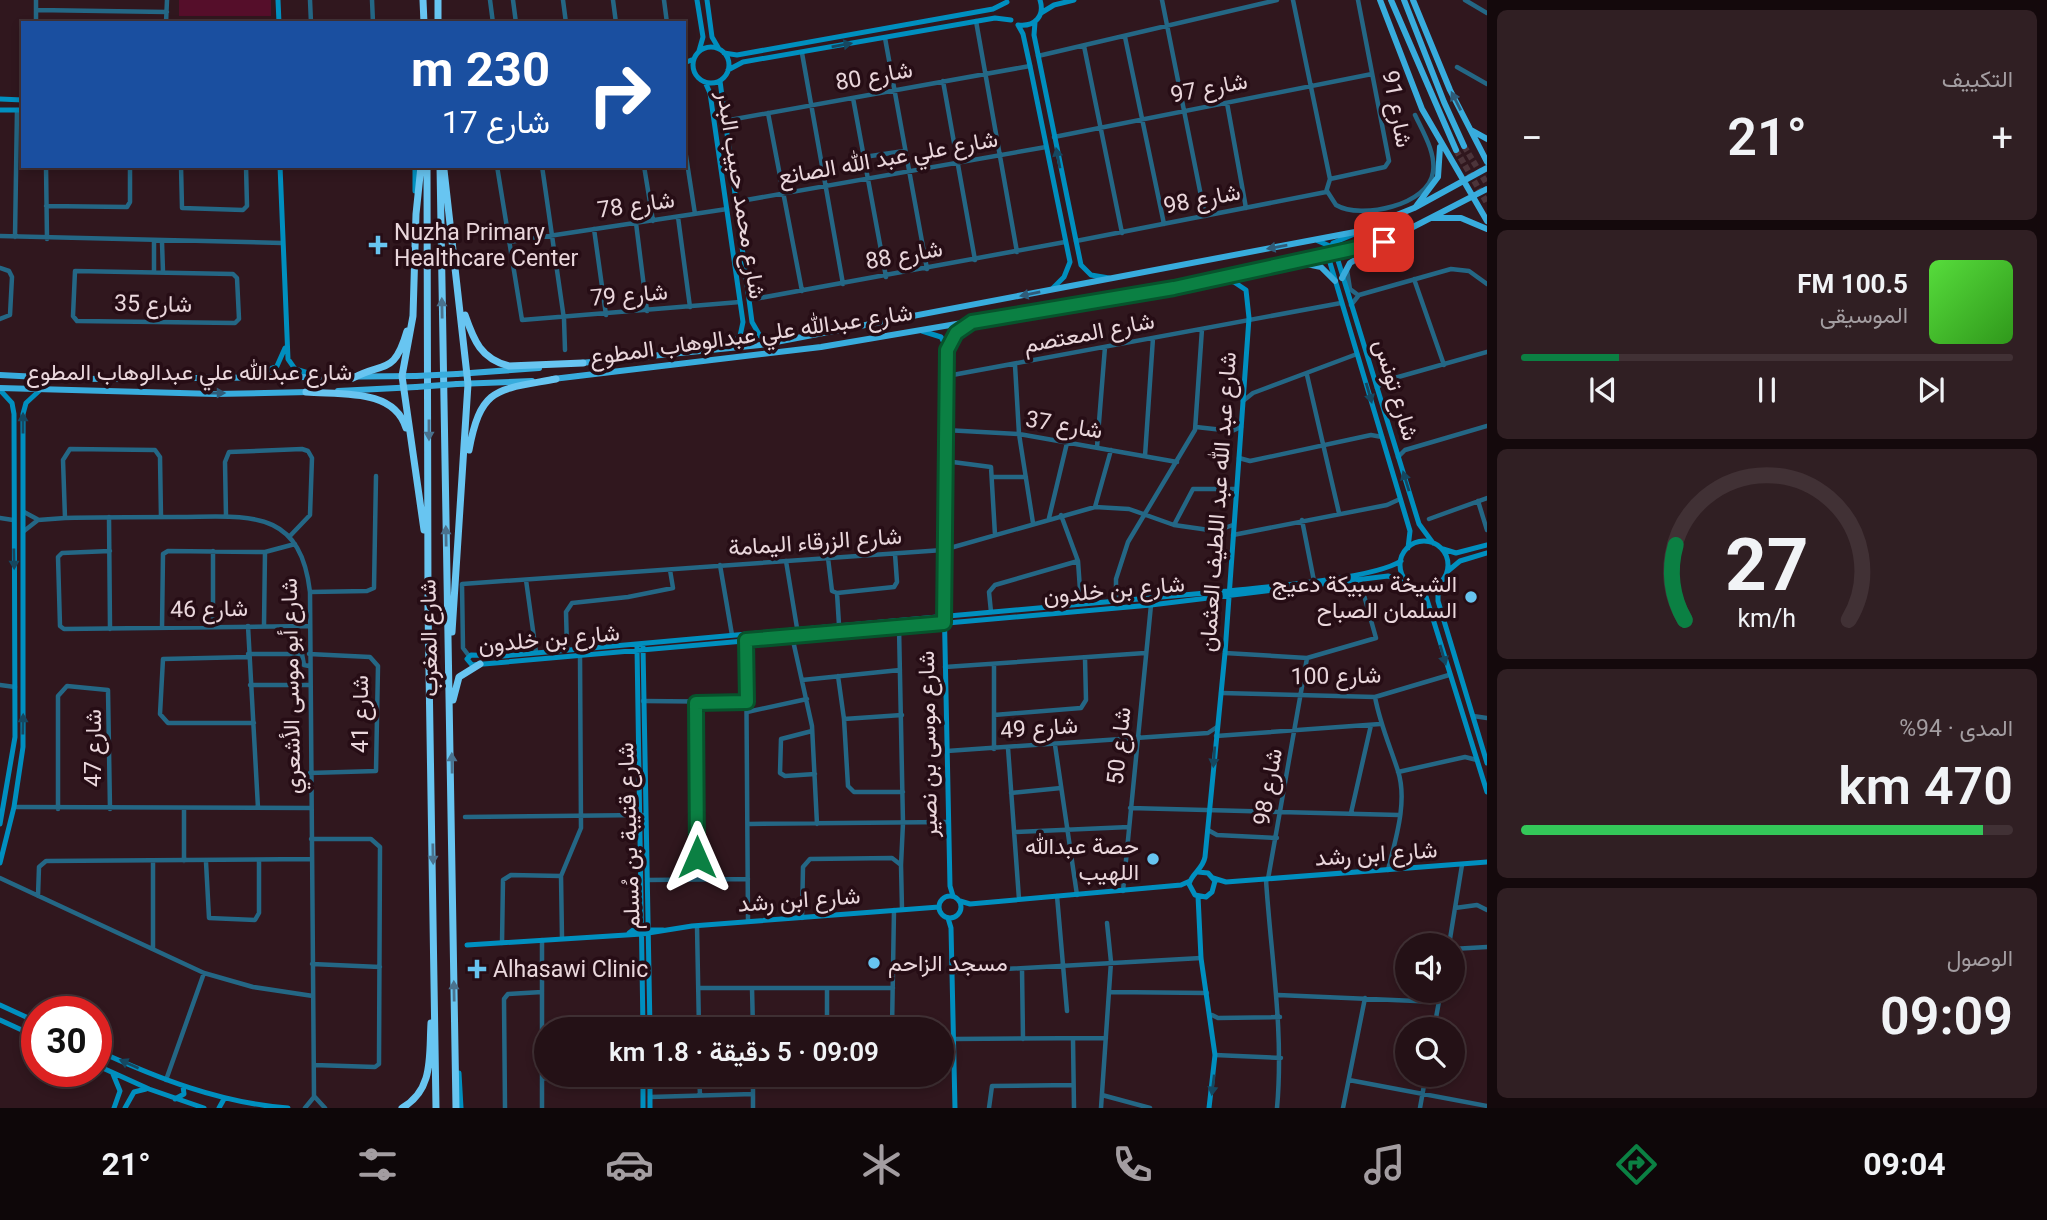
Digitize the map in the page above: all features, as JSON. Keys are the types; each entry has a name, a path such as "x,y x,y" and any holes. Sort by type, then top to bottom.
{"highway":[{"path":"422,21 423,0"},
{"path":"438,0 438,21"},
{"path":"421,168 416,214 414,306 402,388 423,513 429,608"},
{"name":"شارع المغرب","path":"427,168 429,608 436,1108"},
{"path":"442,168 468,384 449,655"},
{"name":"شارع المغرب","path":"442,168 456,1108"},
{"path":"460,301 475,344 481,352 499,364 509,366 583,363"},
{"path":"353,378 382,369 394,358 404,341 414,306"},
{"path":"462,481 475,419 482,405 497,392 556,379"},
{"path":"306,392 368,397 389,403 403,420 416,465"},
{"path":"451,725 459,677 480,664"},
{"path":"402,1108 421,1094 428,1076 435,977"}],"main road":[{"path":"1380,0 1406,71 1439,141 1487,221"},
{"path":"1391,0 1456,150"},
{"path":"1404,0 1438,89 1464,146"},
{"path":"1413,0 1469,129 1487,162"},
{"path":"1469,129 1487,139"},
{"path":"1414,208 1438,177 1439,141"},
{"name":"شارع عبدالله علي عبدالوهاب المطوع","path":"0,375 229,379 467,374 770,343 1364,230 1414,208 1487,168"},
{"name":"شارع عبدالله علي عبدالوهاب المطوع","path":"0,389 306,392 402,388 556,379 821,347 972,322 1332,255 1384,242 1487,189"},
{"path":"1431,218 1461,218 1487,229"},
{"path":"1293,262 1321,267 1338,280 1350,263 1384,242"}],"street":[{"path":"36,0 36,21"},
{"path":"166,21 167,0"},
{"path":"278,0 279,21"},
{"path":"310,0 311,21"},
{"path":"373,0 373,21"},
{"path":"490,0 493,21"},
{"path":"513,0 516,21"},
{"path":"563,0 566,21"},
{"path":"613,0 616,21"},
{"path":"664,0 667,21"},
{"path":"695,74 694,59 703,37 697,0"},
{"path":"707,0 712,37 722,51 728,70"},
{"path":"1040,0 1041,13"},
{"path":"1074,0 1054,5 1041,13 1035,22 1033,34 1079,257 1088,273 1109,278"},
{"path":"1162,0 1205,216"},
{"path":"1038,56 1277,0"},
{"path":"1293,0 1329,185 1336,205 1363,213 1403,202 1424,190 1433,176 1433,160 1415,115"},
{"name":"شارع 91","path":"1329,185 1385,167 1389,162 1358,0"},
{"path":"1465,0 1487,13"},
{"path":"699,51 709,47 737,55 993,9 1008,1"},
{"path":"1008,1 1007,11 1011,20"},
{"path":"36,10 167,12"},
{"path":"686,72 695,74 705,82 720,81 728,70 738,64 997,18 1011,20 1023,34 1069,259 1068,270 1050,290"},
{"path":"937,19 934,24 939,28"},
{"path":"923,22 925,30"},
{"path":"975,22 1017,252"},
{"path":"1018,25 1035,22"},
{"path":"703,37 707,40 712,37"},
{"path":"1125,37 1164,224"},
{"path":"886,38 927,269"},
{"path":"1084,46 1122,233"},
{"path":"802,52 843,284"},
{"path":"737,55 734,60 738,64"},
{"path":"686,62 694,59"},
{"name":"شارع 80","path":"724,121 1030,66"},
{"path":"1457,67 1487,84"},
{"name":"شارع 97","path":"1054,137 1372,74"},
{"name":"شارع محمد حبيب البدر","path":"720,81 752,323 760,336 770,343"},
{"path":"943,81 975,260"},
{"name":"شارع محمد حبيب البدر","path":"705,82 710,93 743,322 740,336 726,348"},
{"path":"1036,92 1042,94 1045,91"},
{"path":"853,97 886,276"},
{"path":"0,99 21,100"},
{"path":"1038,104 1047,103"},
{"path":"1227,103 1246,208"},
{"path":"0,110 20,110 15,237"},
{"path":"768,113 802,291"},
{"name":"شارع علي عبد الله الصانع","path":"735,202 1046,147"},
{"path":"863,157 905,151"},
{"path":"719,155 722,158 729,155"},
{"path":"686,156 695,214"},
{"path":"721,169 731,167"},
{"path":"46,168 47,239"},
{"path":"46,206 127,207 130,202 130,168"},
{"path":"181,168 182,208 243,210 247,206 246,168"},
{"path":"280,168 286,338 292,368 332,378"},
{"path":"415,168 416,214"},
{"path":"497,168 509,242"},
{"path":"542,168 564,319 565,350"},
{"path":"644,168 653,220"},
{"name":"شارع 98","path":"1076,241 1246,208 1329,185"},
{"path":"1054,191 1057,194 1064,191"},
{"path":"1057,204 1066,202"},
{"name":"شارع 78","path":"509,242 727,209"},
{"path":"678,217 690,307"},
{"path":"636,223 647,311"},
{"path":"594,229 606,315"},
{"path":"1315,240 1330,246 1364,230"},
{"path":"0,236 282,243"},
{"name":"شارع 35","path":"153,272 154,241"},
{"name":"شارع 35","path":"162,242 163,272"},
{"name":"شارع 79","path":"509,242 522,320 564,319 740,302"},
{"name":"شارع 88","path":"748,300 1065,243"},
{"name":"شارع تونس","path":"1330,246 1341,303 1405,514 1410,534 1408,548"},
{"path":"733,255 742,254"},
{"path":"1069,259 1074,261 1079,257"},
{"path":"1350,263 1347,278 1351,291 1359,295"},
{"path":"0,268 9,271 12,277 10,315 7,319 0,319"},
{"path":"736,268 744,268"},
{"path":"1350,306 1359,295 1456,268 1473,272 1487,284"},
{"name":"شارع 35","path":"75,271 163,272 236,275 239,319 235,323 74,319 75,271"},
{"name":"شارع عبد الله عبد اللطيف العثمان","path":"1198,872 1205,857 1225,653 1249,327 1246,290 1234,282 1217,277"},
{"path":"1414,279 1444,365"},
{"name":"شارع تونس","path":"1338,280 1350,306 1374,377 1417,517 1433,542"},
{"name":"شارع المعتصم","path":"947,376 1341,303"},
{"path":"743,322 745,325 752,323"},
{"path":"947,350 956,333 972,322"},
{"name":"شارع المعتصم","path":"1237,324 1249,327"},
{"path":"1116,601 1116,579 1121,557 1196,427 1202,329"},
{"path":"919,330 940,337 947,350"},
{"path":"229,379 260,375 273,369 282,359 286,338"},
{"path":"1145,456 1153,338"},
{"path":"1097,447 1105,347"},
{"path":"1243,401 1253,393 1307,374 1361,347 1368,360"},
{"name":"شارع موسى بن نصير","path":"947,350 943,550 944,667 947,822 950,886 953,896"},
{"path":"1377,388 1384,381 1487,352"},
{"path":"1015,365 1019,435 1033,523"},
{"path":"1307,374 1339,514"},
{"path":"1374,377 1384,381"},
{"path":"0,389 13,408 15,581 12,758 0,824"},
{"path":"0,863 15,807 22,760 23,408 39,391"},
{"path":"1371,435 1378,425"},
{"path":"1398,457 1405,450 1487,426"},
{"path":"1196,427 1235,431 1241,427"},
{"name":"شارع 37","path":"945,430 1019,435 1177,462"},
{"path":"1238,458 1250,461 1371,435 1381,437"},
{"path":"1049,519 1068,443"},
{"path":"1394,445 1405,450"},
{"path":"65,518 63,460 70,449 155,450 160,457 161,517"},
{"path":"226,517 225,461 229,452 302,449 312,458 310,515 289,537"},
{"path":"1095,507 1111,450"},
{"path":"945,461 991,467 995,535"},
{"path":"14,465 19,471 24,465"},
{"path":"310,592 368,591 374,588 376,476"},
{"path":"992,477 1026,477"},
{"path":"13,483 18,478 24,483"},
{"path":"1174,525 1193,489 1236,489"},
{"path":"1429,519 1487,498"},
{"path":"1233,535 1368,509 1400,499"},
{"path":"1478,501 1487,530"},
{"name":"شارع الزرقاء اليمامة","path":"469,656 463,648 462,584 943,550 1095,507 1146,513 1174,525 1216,531 1233,525"},
{"path":"24,512 38,520 24,531"},
{"path":"1405,514 1411,522 1417,517"},
{"path":"1061,515 1078,561 1081,604"},
{"path":"109,517 110,629"},
{"name":"شارع أبو موسى الأشعري","path":"38,520 109,517 258,518 289,537 306,563 310,592 314,1096"},
{"path":"0,518 13,520"},
{"path":"1302,520 1314,580"},
{"path":"1448,571 1447,557 1433,542 1419,542 1408,548 1401,561 1406,581 1424,590 1487,792"},
{"path":"162,628 163,554 265,552 296,544"},
{"path":"1442,549 1456,553 1487,545"},
{"name":"شارع 46","path":"110,551 62,553 57,560 60,626 110,629 309,626"},
{"path":"213,551 213,627"},
{"path":"264,625 265,552"},
{"path":"1424,590 1438,585 1460,561 1487,553"},
{"path":"828,558 832,591 837,593 896,585 895,554"},
{"path":"786,561 797,628"},
{"path":"991,612 989,592 995,585 1078,561"},
{"name":"شارع بن خلدون","path":"1401,561 1387,567 1314,580 1228,594 1151,605 944,620 797,628 640,645 580,654 480,664 470,664 469,656 489,657 567,649 640,645 746,640 899,627 944,620 991,612 1228,594 1388,576 1406,581"},
{"path":"720,565 732,635"},
{"path":"567,649 566,612 572,603 628,597 673,588 670,570"},
{"path":"526,580 536,652"},
{"path":"15,581 20,589 24,583"},
{"path":"1225,653 1307,658 1376,638 1360,581"},
{"path":"1438,585 1438,601 1487,763"},
{"path":"837,593 839,625"},
{"path":"15,601 24,601"},
{"name":"شارع 50","path":"1123,891 1151,605"},
{"path":"1437,631 1440,625 1447,631"},
{"path":"248,626 247,656 254,723 258,808"},
{"path":"899,627 903,792 902,909"},
{"path":"792,636 812,731 817,824"},
{"path":"746,640 748,921"},
{"name":"شارع قتيبة بن مُسلم","path":"640,645 646,880 642,1017"},
{"name":"شارع قتيبة بن مُسلم","path":"640,645 645,931 649,1017"},
{"path":"944,667 994,666 1145,653"},
{"path":"254,723 168,723 160,714 163,659 302,654 304,665 310,666"},
{"name":"شارع 41","path":"309,654 370,657 378,666 376,771 310,773"},
{"path":"562,938 561,876 579,837 582,815 580,654"},
{"path":"994,715 1081,708 1087,701 1085,658"},
{"name":"شارع 98","path":"1277,1108 1282,1058 1267,879 1282,812 1307,658"},
{"path":"994,666 994,749"},
{"path":"802,680 900,670"},
{"name":"شارع 100","path":"1221,693 1375,697 1449,674"},
{"path":"838,676 845,719 850,790 903,792"},
{"path":"0,685 15,687"},
{"path":"250,685 310,685"},
{"name":"شارع 47","path":"58,809 58,696 61,689 67,686 108,690 110,809"},
{"path":"1375,697 1380,724 1398,772 1399,815 1388,871"},
{"path":"747,712 807,699"},
{"path":"643,701 747,702"},
{"path":"696,703 698,879"},
{"path":"845,719 902,715"},
{"path":"1473,716 1485,718"},
{"path":"1476,725 1485,718"},
{"path":"1216,736 1380,724"},
{"path":"1351,813 1371,726"},
{"name":"شارع 49","path":"946,751 1208,733 1217,727"},
{"path":"812,731 781,739 780,773 785,776 815,775"},
{"path":"1055,745 1077,895"},
{"path":"1008,748 1019,899"},
{"path":"1465,757 1473,750"},
{"path":"1398,772 1465,757 1477,760"},
{"path":"12,758 17,762 22,760"},
{"path":"9,772 16,768 20,774"},
{"path":"1011,793 1061,788"},
{"name":"شارع 47","path":"15,807 310,808"},
{"path":"184,808 184,861"},
{"path":"1130,808 1399,815"},
{"path":"465,817 643,815"},
{"path":"748,824 947,822"},
{"path":"1014,832 1129,827"},
{"path":"1208,830 1217,835 1277,838"},
{"path":"311,839 371,839 380,847 379,1065 374,1068 314,1065"},
{"path":"802,918 805,861 892,858 901,865"},
{"path":"38,896 39,867 46,861 206,862 311,859"},
{"path":"206,862 209,918 255,920 259,913 259,860"},
{"path":"153,862 153,949"},
{"name":"شارع ابن رشد","path":"1213,878 1226,882 1487,862"},
{"path":"1450,933 1462,865"},
{"path":"954,1017 951,929 948,918 939,907 946,896 953,896 970,904 1123,891 1190,884 1198,872 1208,873 1213,878 1214,889 1209,895 1198,896"},
{"path":"502,943 502,884 511,875 561,876"},
{"path":"0,878 204,973 253,986 313,996"},
{"path":"646,880 748,878"},
{"name":"شارع ابن رشد","path":"1214,889 1226,882"},
{"path":"1190,884 1198,896 1201,958 1212,1015 1215,1055 1209,1108"},
{"name":"شارع موسى بن نصير","path":"946,896 950,886"},
{"path":"1057,896 1067,1011"},
{"path":"960,901 961,910"},
{"path":"951,929 956,916 970,904"},
{"path":"1455,908 1477,905 1487,910"},
{"name":"شارع ابن رشد","path":"467,946 939,907"},
{"path":"892,1017 894,910"},
{"path":"948,918 956,916"},
{"path":"1101,1108 1111,962 1107,923"},
{"path":"697,926 699,1017"},
{"path":"542,940 542,1017"},
{"path":"1465,948 1487,947"},
{"path":"953,972 1201,958"},
{"path":"312,964 380,967"},
{"path":"1022,969 1023,1039"},
{"path":"166,1080 204,973"},
{"path":"699,988 893,988"},
{"path":"752,988 752,1017"},
{"path":"827,989 827,1017"},
{"path":"505,1108 504,999 509,994 542,992"},
{"path":"1110,992 1208,993"},
{"path":"1278,995 1395,1000"},
{"path":"1343,1108 1365,998"},
{"path":"0,1005 21,1015"},
{"path":"455,1012 461,1108"},
{"path":"1212,1015 1218,1018 1280,1017"},
{"path":"0,1020 21,1030"},
{"path":"955,1108 954,1039 1107,1038"},
{"path":"1073,1039 1073,1085 1076,1089 1074,1108"},
{"path":"1215,1055 1282,1058"},
{"path":"112,1057 166,1080 227,1099 288,1108"},
{"path":"113,1074 204,1108"},
{"path":"113,1074 120,1091 114,1108"},
{"path":"1349,1080 1487,1106"},
{"path":"989,1108 992,1086 1073,1085"},
{"path":"175,1099 182,1096 183,1086"},
{"path":"542,1087 542,1108"},
{"path":"643,1087 643,1108"},
{"path":"650,1087 650,1108"},
{"path":"700,1087 700,1095"},
{"path":"753,1087 753,1108"},
{"path":"1420,1108 1424,1087"},
{"path":"125,1108 134,1092 149,1089"},
{"path":"650,1097 753,1094"},
{"path":"1102,1095 1150,1108"},
{"path":"305,1108 314,1096 325,1108"},
{"path":"219,1108 220,1101 227,1099"}],"shaded area":[{"path":"179,0 271,0 271,16 179,16"}],"tunnel":[{"path":"1464,146 1487,184"},
{"path":"1456,150 1487,203"}],"place":[{"name":"Nuzha Primary Healthcare Center","path":"378,245"},
{"name":"الشيخة سبيكة دعيج السلمان الصباح","path":"1471,597"},
{"name":"حصة عبدالله اللهيب","path":"1153,859"},
{"name":"مسجد الزاحم","path":"874,963"},
{"name":"Alhasawi Clinic","path":"477,969"}],"route":[{"path":"697,857 696,703 747,702 746,640 944,623 947,350 956,333 972,322 1174,288 1384,242"}]}
